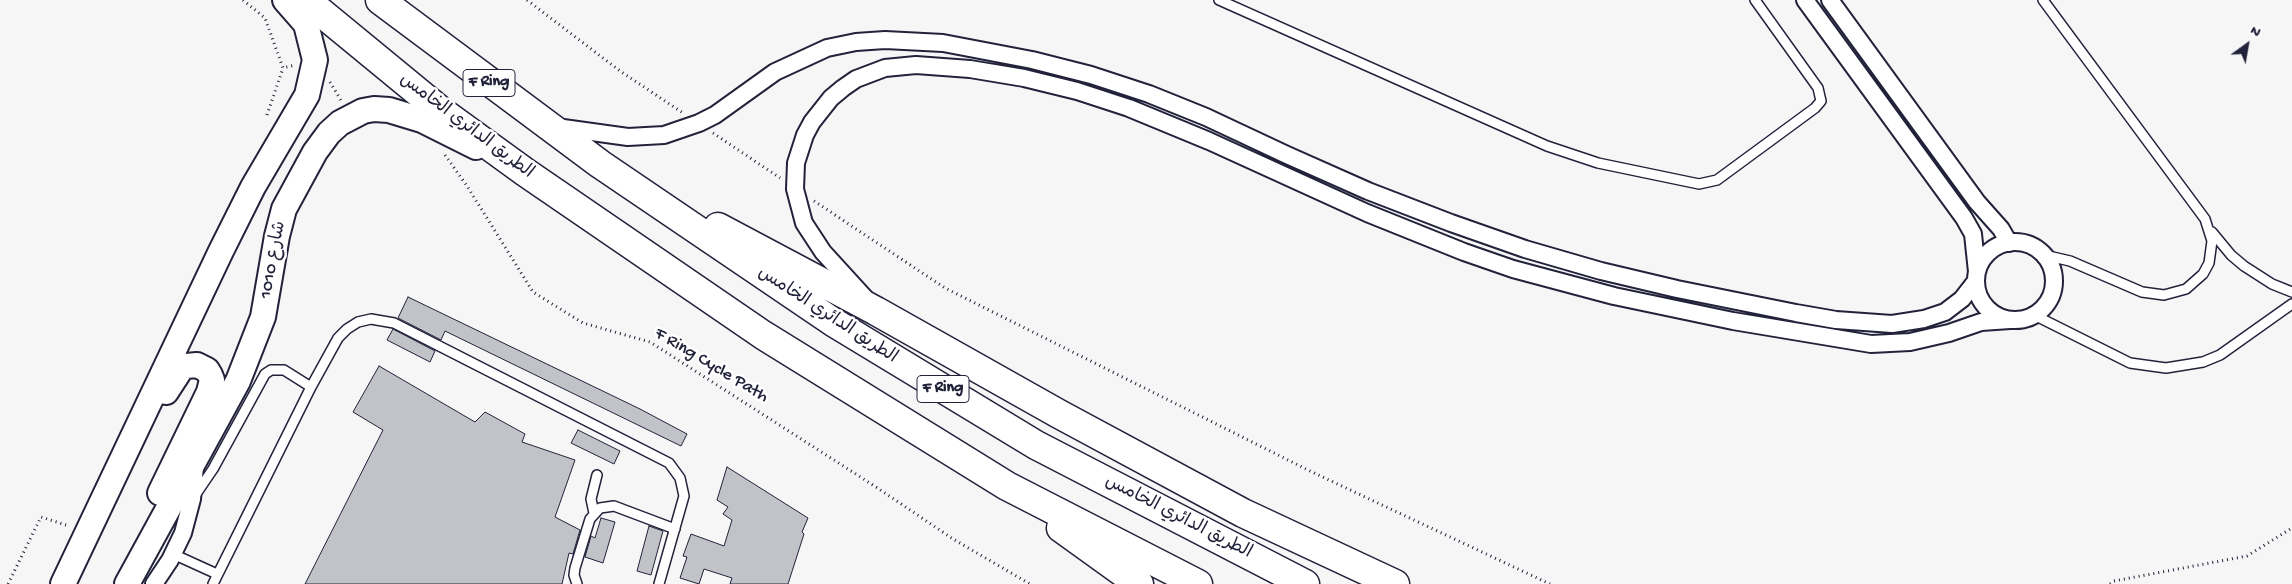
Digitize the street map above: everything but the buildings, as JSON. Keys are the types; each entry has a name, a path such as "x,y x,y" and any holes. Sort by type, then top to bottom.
{"highway":[{"name":"الطريق الدائري الخامس","path":"306,0 441,111 525,172 763,335 1007,486 1198,584"},
{"name":"الطريق الدائري الخامس","path":"380,0 600,164 833,322 1036,445 1305,584"},
{"path":"600,164 876,311 1059,414 1243,513 1395,584"},
{"path":"1007,486 1095,554 1138,584"}],"street":[{"path":"63,584 253,187 307,95 315,60 306,24 285,0"},
{"path":"1805,0 1964,218 1973,234 1976,277 1980,299 1993,313 2010,320"},
{"path":"1830,0 1977,202 2002,229 2010,243"},
{"path":"547,126 628,137 646,137 673,132 699,124 776,72 827,48 856,42 885,40 933,42 1032,60 1149,94 1206,117 1368,191 1451,223 1525,249 1677,290 1796,314 1836,320 1892,324 1924,319 1945,312 1962,299 1976,277 1980,263 1992,250 2010,243 2028,245 2044,255 2052,268 2053,291 2046,305 2027,318 1981,322 1949,333 1910,342 1871,344 1733,321 1614,296 1513,269 1423,236 1209,141 1129,108 1077,91 1042,82 970,69 900,66 870,73 843,88 820,109 805,136 796,163 798,206 812,238 876,311"},
{"path":"970,69 972,48"},
{"name":"شارع 1010","path":"127,584 238,381 252,350 263,317 276,236 284,210 315,152 340,123 363,111 374,109 390,110 422,120 525,172"},
{"path":"88,531 181,369 191,364 207,370 212,380 210,392 115,584"},
{"path":"154,584 173,554 183,533 192,499 195,460"}],"lane":[{"path":"1219,0 1548,146 1598,163 1699,184 1717,180 1815,108 1821,101 1818,88 1755,0"},
{"path":"2043,0 2226,249 2244,266 2272,284 2292,292"},
{"path":"2044,255 2070,261 2142,292 2164,296 2186,289 2203,274 2212,252 2209,228"},
{"path":"2034,315 2130,362 2166,368 2203,362 2220,355 2292,304"},
{"path":"213,584 338,338 358,322 370,319 394,323 669,463 676,470 683,487 682,506 659,584"},
{"path":"192,499 213,469 265,374 271,370 284,370 311,388"},
{"path":"594,513 591,499 597,475"},
{"path":"577,584 575,568 590,519 600,508 614,506 675,530"},
{"path":"173,554 217,574"}],"path":[{"path":"243,0 265,18 283,68 267,115"},
{"path":"527,0 620,71 945,288 1312,472 1550,584"},
{"path":"283,68 315,60 352,118"},
{"name":"F Ring Cycle Path","path":"442,149 468,186 533,292 583,323 650,342 876,486 953,540 1030,584"},
{"path":"8,584 41,517 88,531"},
{"path":"2110,584 2114,581 2247,556 2292,528"}]}
